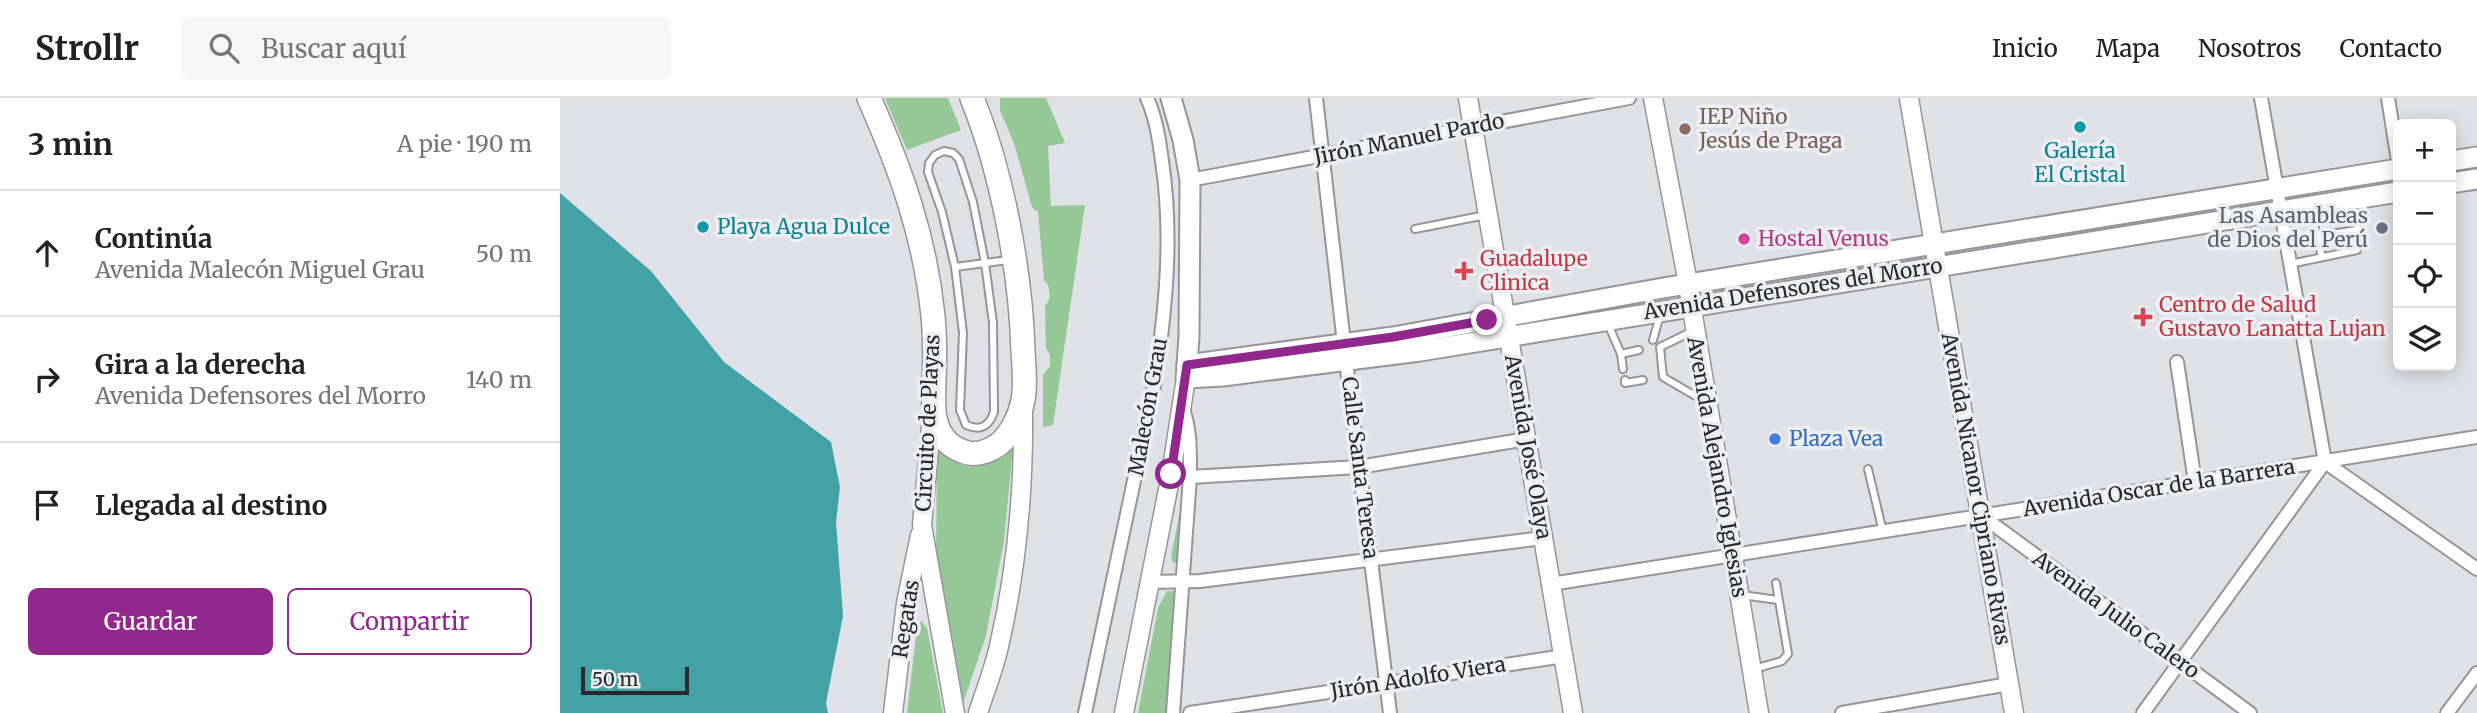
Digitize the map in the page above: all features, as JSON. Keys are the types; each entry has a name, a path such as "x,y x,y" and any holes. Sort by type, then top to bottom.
{"highway":[{"name":"Circuito de Playas","path":"869,98 911,206 928,271 935,338 933,405"},
{"path":"933,405 943,439 958,450 974,454 990,451 1004,439 1016,421 1023,400 1023,325 1015,259 999,186 972,98"}],"main road":[{"path":"1171,98 1184,140 1189,180 1187,372"},
{"path":"2456,160 2477,157"},
{"name":"Avenida Defensores del Morro","path":"1187,372 1223,376 1506,317 1688,284 2393,170"},
{"path":"2456,182 2477,179"},
{"name":"Avenida Defensores del Morro","path":"1345,352 1509,337 1937,265 2393,193"}],"street":[{"name":"Malecón Grau","path":"1085,713 1153,391 1162,335 1167,263 1167,202 1160,147 1153,111 1147,98"},
{"path":"1182,98 1184,140"},
{"name":"Calle Santa Teresa","path":"1316,98 1390,713"},
{"name":"Avenida José Olaya","path":"1468,98 1573,713"},
{"name":"Jirón Manuel Pardo","path":"1189,180 1629,98"},
{"name":"Avenida Alejandro Iglesias","path":"1653,98 1688,284 1759,713"},
{"name":"Avenida Nicanor Cipriano Rivas","path":"1909,98 2014,713"},
{"path":"2261,98 2325,462 2477,569"},
{"path":"2388,98 2393,129"},
{"path":"2177,362 2195,482"},
{"path":"1124,713 1171,474 1187,372"},
{"path":"978,713 998,649 1011,587 1024,463 1023,400"},
{"name":"Circuito de Playas","path":"933,405 922,525 955,713"},
{"path":"1173,713 1190,477 1191,440 1182,405"},
{"name":"Avenida Oscar de la Barrera","path":"1551,584 2477,437"},
{"path":"1190,477 1359,467 1527,439"},
{"path":"2143,713 2325,462"},
{"name":"Avenida Julio Calero","path":"1982,516 2250,713"},
{"name":"Regatas","path":"893,713 906,603 922,525"},
{"path":"1149,582 1184,582 1543,538"},
{"name":"Jirón Adolfo Viera","path":"1189,713 1564,656"},
{"path":"2447,713 2477,673"},
{"path":"1842,713 1906,707 2009,684"}],"lane":[{"path":"944,151 953,153 960,159 973,202 985,263 993,323 994,412 990,422 982,428 965,425 961,417 963,333 955,267 942,212 928,172 929,163 935,155 944,151"},
{"path":"2290,264 2357,250 2357,230 2367,197"},
{"path":"2309,206 2322,257"},
{"path":"1415,229 1470,220 1488,214"},
{"path":"2318,236 2357,230"},
{"path":"955,267 1015,259"},
{"path":"1653,340 1661,312"},
{"path":"1604,320 1621,354 1623,369"},
{"path":"1694,331 1658,347 1662,378 1706,402"},
{"path":"1621,354 1639,351"},
{"path":"1625,380 1625,383 1643,380"},
{"path":"1868,469 1883,531"},
{"path":"1752,670 1782,661 1788,654 1776,583"},
{"path":"1739,595 1778,600"}],"green space":[{"path":"885,98 948,98 961,130 907,150"},
{"path":"1000,98 1046,98 1065,143 1048,146 1051,206 1085,205 1053,425 1043,427 1043,375 1050,366 1050,355 1046,348 1045,307 1050,297 1048,285 1044,280 1038,212 1032,207 1014,143 1000,111"},
{"path":"1014,436 1004,541 986,636 961,709 952,635 936,567 937,443 957,463 977,466 996,456"},
{"path":"1187,476 1179,561 1173,563 1171,557"},
{"path":"1167,591 1178,594 1168,713 1138,713 1158,608"},
{"path":"921,621 927,628 943,713 907,713 917,627"}],"water":[{"path":"560,193 651,271 724,362 831,442 840,487 836,522 843,616 826,703 828,713 560,713"}],"place":[{"name":"Galería El Cristal","path":"2080,127"},
{"name":"IEP Niño Jesús de Praga","path":"1685,129"},
{"name":"Playa Agua Dulce","path":"703,227"},
{"name":"Las Asambleas de Dios del Perú","path":"2382,228"},
{"name":"Hostal Venus","path":"1744,239"},
{"name":"Guadalupe Clinica","path":"1464,271"},
{"name":"Centro de Salud Gustavo Lanatta Lujan","path":"2143,317"},
{"name":"Plaza Vea","path":"1775,439"}],"route":[{"path":"1171,474 1187,365 1393,337 1487,320"}]}
